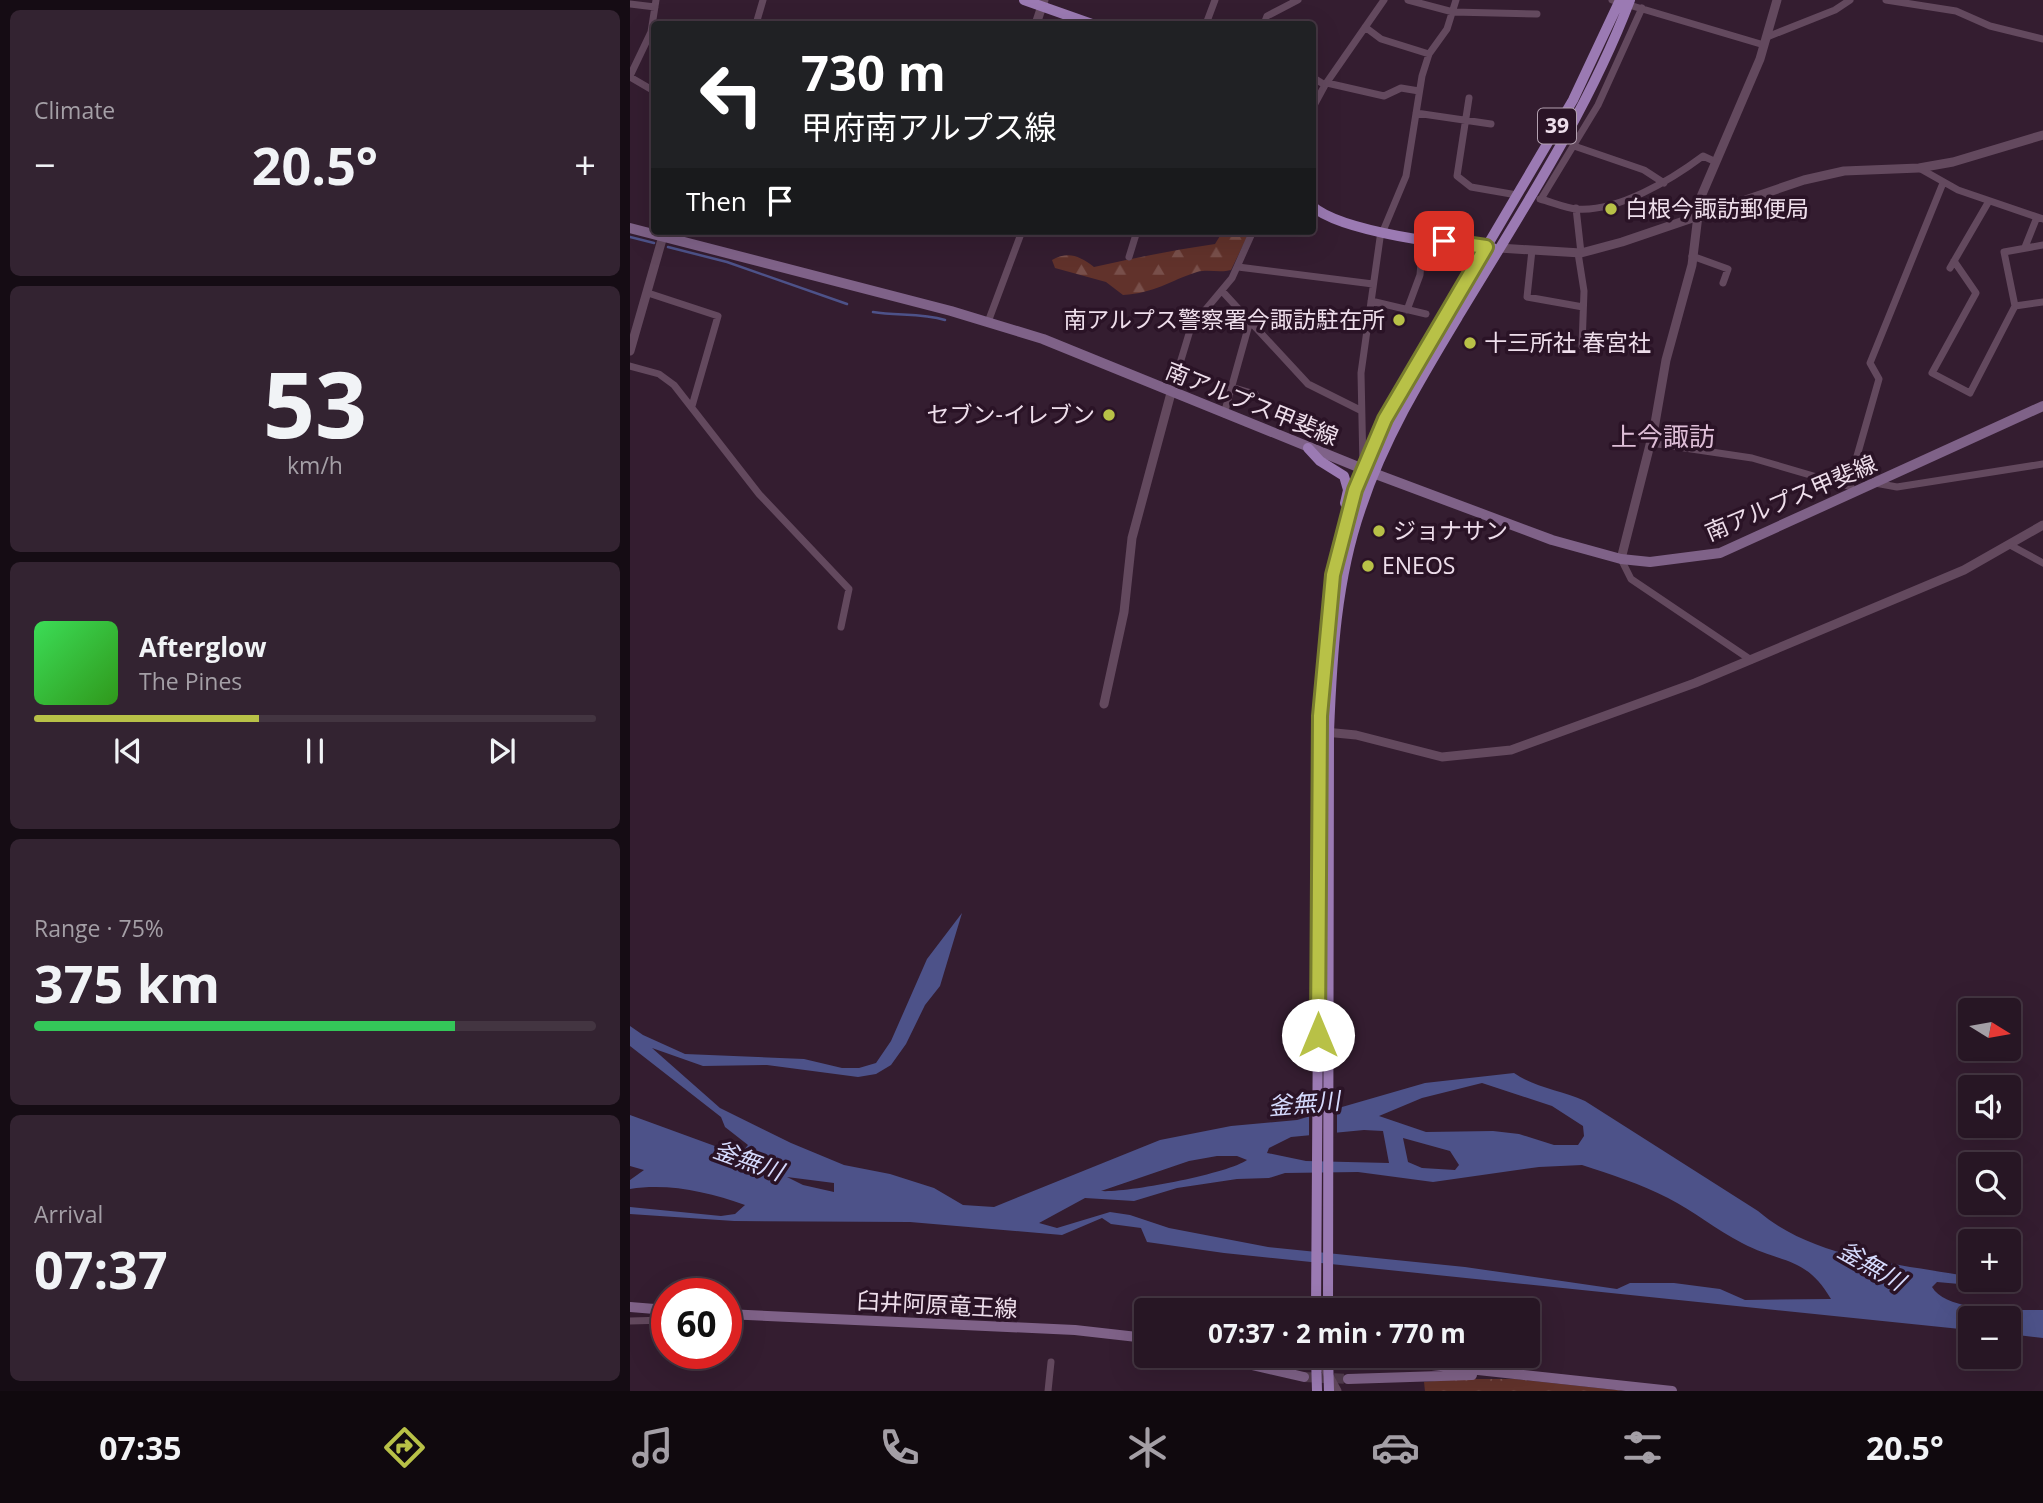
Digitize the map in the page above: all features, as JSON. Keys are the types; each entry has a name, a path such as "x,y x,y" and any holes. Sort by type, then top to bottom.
{"main road":[{"path":"1024,0 1042,4 1084,21"},
{"name":"39","path":"1486,247 1586,76 1620,0"},
{"name":"39","path":"1499,248 1598,74 1630,0"},
{"path":"1316,212 1335,220 1382,231 1499,248 1413,390 1368,471 1338,611 1325,732"},
{"name":"南アルプス甲斐線","path":"630,228 651,231"},
{"name":"南アルプス甲斐線","path":"671,235 988,321 1081,353 1171,393 1368,471 1552,540 1621,559 1668,562 1720,552 1852,488 1875,483 2043,406"},
{"path":"1336,564 1396,398 1486,247"},
{"path":"1308,448 1320,461 1338,470 1347,484 1326,629 1316,1298"},
{"path":"1324,787 1328,1298"},
{"path":"630,1307 651,1309"},
{"name":"臼井阿原竜王線","path":"742,1315 1075,1330 1134,1337"},
{"path":"1265,1368 1304,1377"},
{"path":"1317,1368 1317,1391"},
{"path":"1329,1368 1329,1391"},
{"path":"1460,1368 1672,1391"},
{"path":"1348,1379 1497,1372"}],"street":[{"path":"758,21 763,0"},
{"path":"1207,21 1215,0"},
{"path":"1265,21 1267,16 1298,0"},
{"path":"1316,102 1384,0"},
{"path":"1408,0 1453,12 1537,15"},
{"path":"1368,471 1360,410 1361,373 1382,231 1406,176 1419,91 1429,54 1453,12 1456,0"},
{"path":"1612,0 1687,25 1765,41 1835,10 1850,0"},
{"path":"1751,660 1631,579 1621,559 1651,443 1666,360 1692,257 1700,199 1765,41 1777,0"},
{"path":"1886,0 1956,10 1990,26 2043,39"},
{"path":"630,4 655,4"},
{"path":"1037,21 1042,4"},
{"path":"1541,199 1614,73 1642,8"},
{"path":"1365,27 1381,39 1429,54"},
{"path":"651,32 630,77 651,89"},
{"path":"1316,79 1326,84 1384,96 1401,88 1419,91"},
{"path":"1469,98 1457,176 1471,187 1517,195"},
{"path":"1416,113 1491,124"},
{"path":"1499,248 1579,253 1817,177 1844,171 1919,168 1954,162 2043,135"},
{"path":"1574,146 1644,170 1664,183"},
{"path":"1529,196 1576,208 1635,197 1664,183 1703,156 1716,162"},
{"path":"1919,168 1943,183 2040,218 2025,247"},
{"path":"1651,443 1752,458 1852,488 1879,379 1870,363 1943,183"},
{"path":"1989,201 1952,265 1976,293 1932,373 1970,393 2015,306 2004,251 2043,245"},
{"path":"1576,208 1583,307 1582,346"},
{"path":"630,351 663,235"},
{"path":"988,321 1020,235"},
{"path":"1129,257 1136,235"},
{"path":"1104,705 1124,612 1132,538 1191,327 1222,291 1238,267 1251,235"},
{"path":"1407,310 1419,275 1423,238"},
{"path":"1532,250 1527,297 1583,307"},
{"path":"1692,257 1728,269 1723,283"},
{"path":"1238,267 1373,284"},
{"path":"1222,291 1308,384 1360,410"},
{"path":"648,293 718,316 692,406"},
{"path":"1371,300 1426,314"},
{"path":"2015,306 2043,302"},
{"path":"1224,414 1250,321"},
{"path":"630,366 659,374 692,406 759,494 849,589 841,628"},
{"path":"1231,387 1255,394"},
{"path":"1875,483 1897,487 2043,464"},
{"path":"1325,732 1356,735 1442,757 1511,750 1751,660 1964,570 2043,525"},
{"path":"2010,545 2043,563"},
{"path":"630,1321 651,1320"},
{"path":"1048,1391 1051,1362"},
{"path":"1323,1368 1337,1391"}],"green space":[{"path":"1221,235 1248,235 1231,270 1197,272 1134,294 1123,295 1106,282 1055,268 1052,260 1074,256 1094,267 1215,244"},
{"path":"1515,1379 1626,1391 1425,1391 1424,1382"}],"water":[{"name":"釜無川","path":"962,913 940,986 925,1005 906,1044 891,1065 876,1074 858,1077 767,1065 703,1066 652,1048 720,1108 791,1143 844,1165 890,1174 934,1188 963,1205 994,1207 1160,1140 1231,1126 1297,1120 1425,1083 1514,1073 1531,1082 1585,1101 1805,1240 1859,1257 1958,1275 1958,1284 1937,1282 1932,1287 1952,1302 1967,1306 1958,1306 1958,1329 1224,1253 1147,1242 1141,1228 1111,1224 1102,1218 1062,1235 910,1222 734,1221 630,1214 630,1207 721,1216 735,1214 745,1205 688,1190 659,1187 630,1189 630,1180 644,1170 630,1166 630,1115 734,1153 743,1151 748,1145 725,1127 721,1117 630,1046 630,1026 643,1035 685,1054 804,1059 842,1068 859,1068 876,1063 891,1041 927,959","holes":["1482,1083 1552,1106 1583,1126 1584,1136 1578,1145 1554,1145 1519,1134 1493,1131 1426,1132 1379,1116 1422,1098","1364,1130 1383,1131 1389,1163 1306,1161 1267,1153 1269,1148 1291,1137","1403,1138 1450,1151 1459,1165 1455,1170 1422,1168 1408,1162","1237,1156 1247,1160 1219,1171 1176,1182 1101,1191 1189,1161","1582,1165 1658,1193 1742,1243 1802,1267 1831,1299 1745,1300 1720,1289 1674,1283 1630,1283 1617,1289 1465,1267 1268,1247 1169,1228 1130,1215 1110,1212 1057,1228 1039,1223 1085,1198 1134,1201 1177,1188 1237,1179 1269,1178 1285,1173 1358,1172 1433,1182 1539,1167","787,1177 834,1183 834,1192 803,1185"]},
{"path":"2021,1310 2043,1310 2043,1338 2021,1335"}],"pier":[{"path":"1337,1106 1337,1137 1309,1139 1309,1113"}],"waterway":[{"path":"630,237 654,243"},
{"path":"668,247 727,262 847,304"},
{"path":"873,312 945,320"}],"tunnel":[{"path":"1304,1377 1348,1379"}],"place":[{"name":"白根今諏訪郵便局","path":"1611,209"},
{"name":"南アルプス警察署今諏訪駐在所","path":"1399,320"},
{"name":"十三所社 春宮社","path":"1470,343"},
{"name":"セブン-イレブン","path":"1109,415"},
{"name":"ジョナサン","path":"1379,531"},
{"name":"ENEOS","path":"1368,566"}],"district":[{"name":"上今諏訪","path":"1663,437"}],"route":[{"path":"1318,1035 1320,716 1333,575 1355,490 1385,419 1486,247 1444,241"}]}
